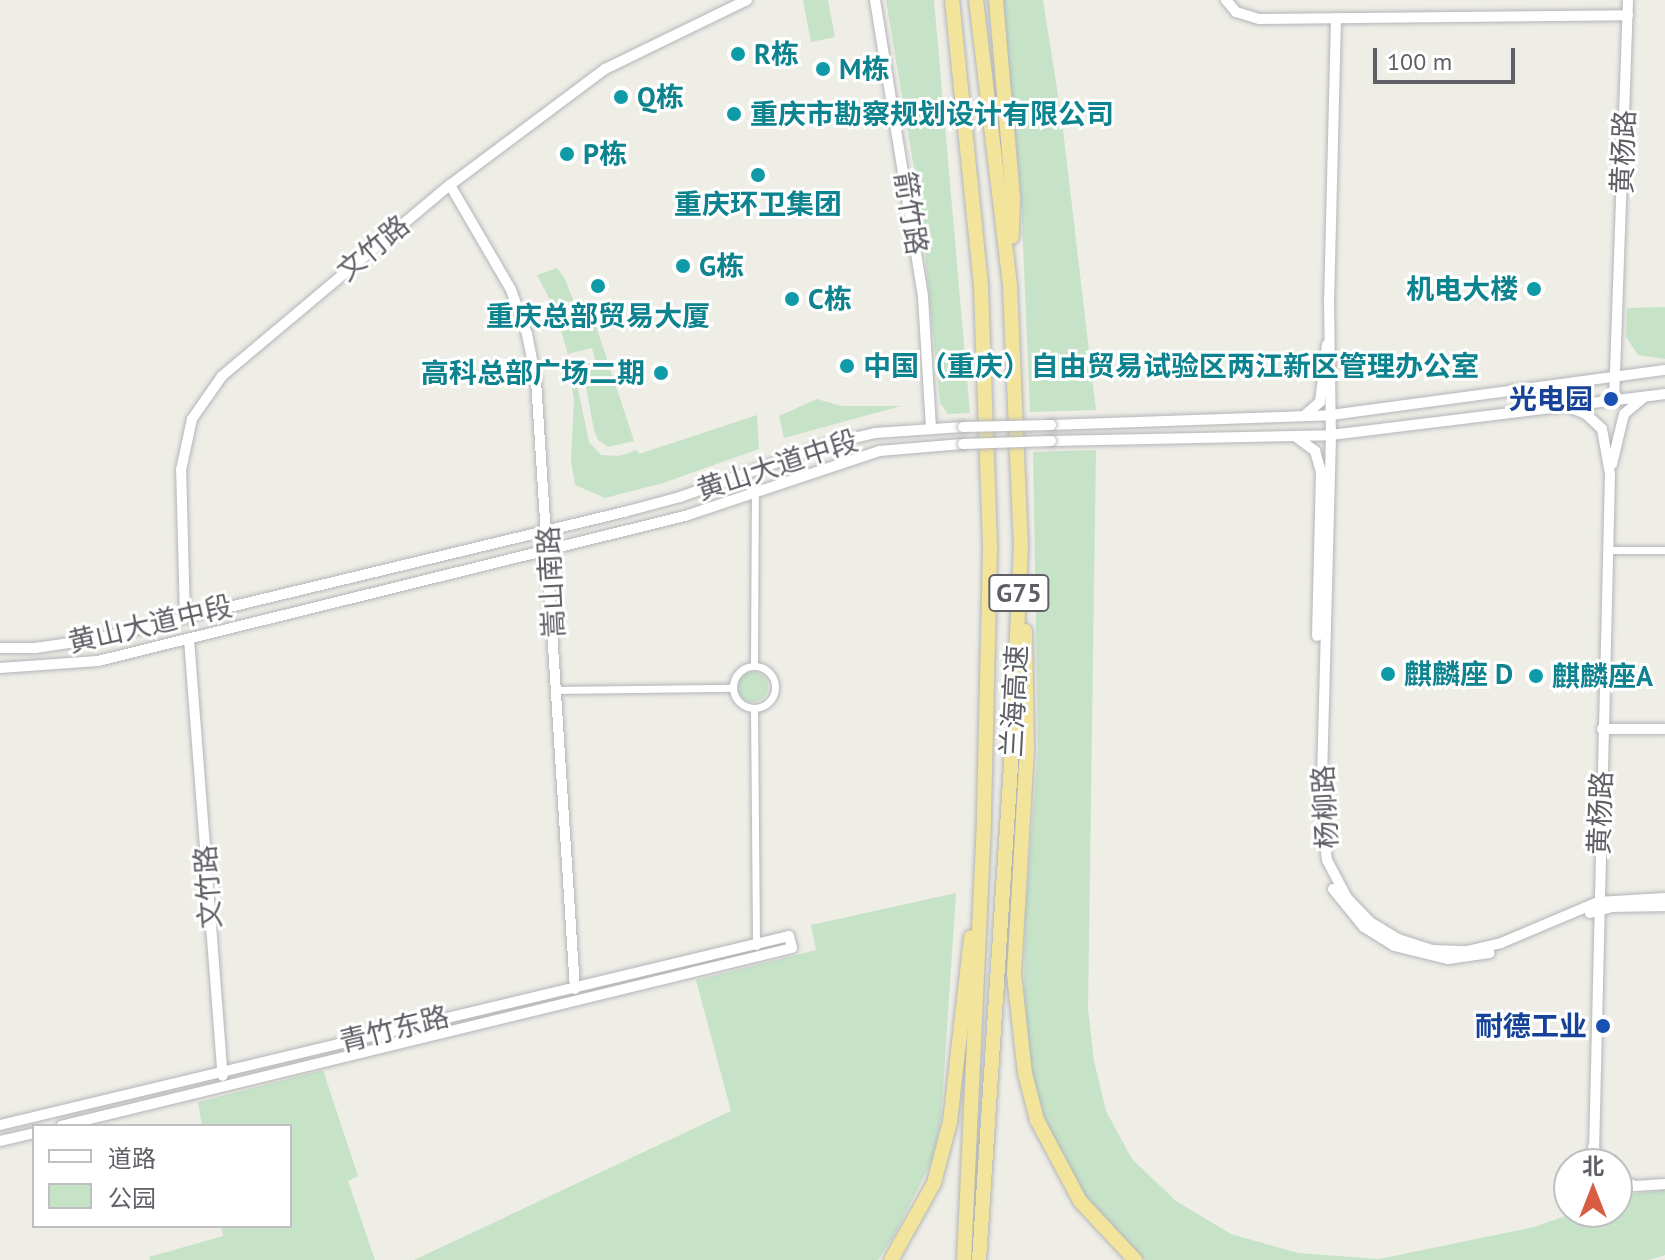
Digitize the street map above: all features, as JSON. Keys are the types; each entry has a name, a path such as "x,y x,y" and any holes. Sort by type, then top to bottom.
{"highway":[{"name":"兰海高速","path":"952,0 982,302 990,550 984,821"},
{"name":"兰海高速","path":"976,0 1010,286 1021,544 1012,750 979,1260"},
{"path":"996,0 1013,200 1010,286"},
{"path":"1021,544 1027,656 1027,749 1014,974 1021,1047 1037,1120 1058,1163 1080,1201 1135,1260"},
{"name":"G75","path":"891,1260 934,1183 950,1122 984,821"},
{"path":"964,1260 984,821"}],"street":[{"name":"文竹路","path":"185,618 181,470 185,440 205,396 222,376 450,185 605,69 747,0"},
{"name":"箭竹路","path":"875,0 923,297 931,428"},
{"path":"1226,0 1236,12 1247,17 1628,15"},
{"name":"黄杨路","path":"1614,401 1628,0"},
{"path":"1301,417 1314,411 1320,402 1323,357 1329,334 1336,18"},
{"name":"嵩山南路","path":"450,185 511,290 527,334 536,380 548,530 575,999"},
{"name":"杨柳路","path":"1329,334 1331,435 1321,828 1327,860 1339,886 1357,910 1384,932 1414,946 1448,951 1501,943 1597,908 1665,898"},
{"name":"黄山大道中段","path":"0,648 35,648 97,639 548,530 680,497 828,444 875,433 931,428 1331,415 1665,370"},
{"name":"黄山大道中段","path":"0,668 98,661 189,639 685,516 879,451 963,444 1331,435 1665,394"},
{"path":"1610,474 1624,414 1632,404 1648,396"},
{"path":"1569,407 1586,414 1602,429 1610,474"},
{"name":"杨柳路","path":"1296,437 1315,451 1321,472 1315,828 1321,861 1341,902 1364,927 1394,946 1448,959 1485,955 1597,908 1665,906"},
{"name":"黄杨路","path":"1594,1148 1597,908 1610,474"},
{"path":"754,666 755,491"},
{"path":"1607,550 1665,550"},
{"name":"文竹路","path":"189,639 224,1086"},
{"path":"754,666 767,670 775,691 768,703 754,709 741,705 732,688 740,670 754,666"},
{"path":"557,690 732,688"},
{"path":"754,709 756,956"},
{"path":"1602,729 1665,729"},
{"name":"青竹东路","path":"0,1125 574,985 789,936 792,948 69,1124"},
{"path":"0,1141 32,1133"},
{"path":"1633,1185 1665,1184"}],"green space":[{"path":"803,0 828,0 835,37 811,42"},
{"path":"886,0 934,0 970,413 948,414 940,403 920,204"},
{"path":"1002,0 1043,0 1062,121 1096,410 1030,412 1021,196"},
{"path":"557,268 565,279 579,315 597,310 603,327 597,329 634,441 608,447 598,440 584,376 588,363 595,359 592,348 568,354 554,308 537,275"},
{"path":"1665,307 1665,359 1638,355 1626,337 1627,308"},
{"path":"568,365 575,375 589,442 601,455 619,456 637,450 639,454 757,415 759,449 663,483 605,498 575,485 571,460 574,399"},
{"path":"817,399 841,406 901,406 784,438 779,416"},
{"path":"1096,450 1088,1008 1094,1061 1106,1111 1132,1159 1176,1201 1231,1234 1298,1253 1379,1259 1553,1220 1553,1228 1633,1228 1633,1194 1665,1190 1665,1255 1649,1260 1145,1260 1081,1192 1044,1117 1031,1070 1024,1019 1025,916 1038,748 1033,452"},
{"path":"753,672 764,676 768,687 764,698 753,702 742,698 738,687 742,676"},
{"path":"956,893 941,1119 933,1159 894,1236 878,1260 414,1260 731,1111 696,980 816,950 811,925"},
{"path":"323,1070 358,1176 348,1181 375,1260 150,1260 149,1257 223,1236 221,1228 292,1228 292,1124 202,1124 198,1102"}],"place":[{"name":"R栋","path":"738,54"},
{"name":"M栋","path":"823,69"},
{"name":"Q栋","path":"621,97"},
{"name":"重庆市勘察规划设计有限公司","path":"734,114"},
{"name":"P栋","path":"567,154"},
{"name":"重庆环卫集团","path":"758,175"},
{"name":"G栋","path":"683,266"},
{"name":"重庆总部贸易大厦","path":"598,286"},
{"name":"机电大楼","path":"1534,289"},
{"name":"C栋","path":"792,299"},
{"name":"中国（重庆）自由贸易试验区两江新区管理办公室","path":"847,366"},
{"name":"高科总部广场二期","path":"661,373"},
{"name":"光电园","path":"1611,399"},
{"name":"麒麟座 D","path":"1388,674"},
{"name":"麒麟座A","path":"1536,676"},
{"name":"耐德工业","path":"1603,1026"}]}
